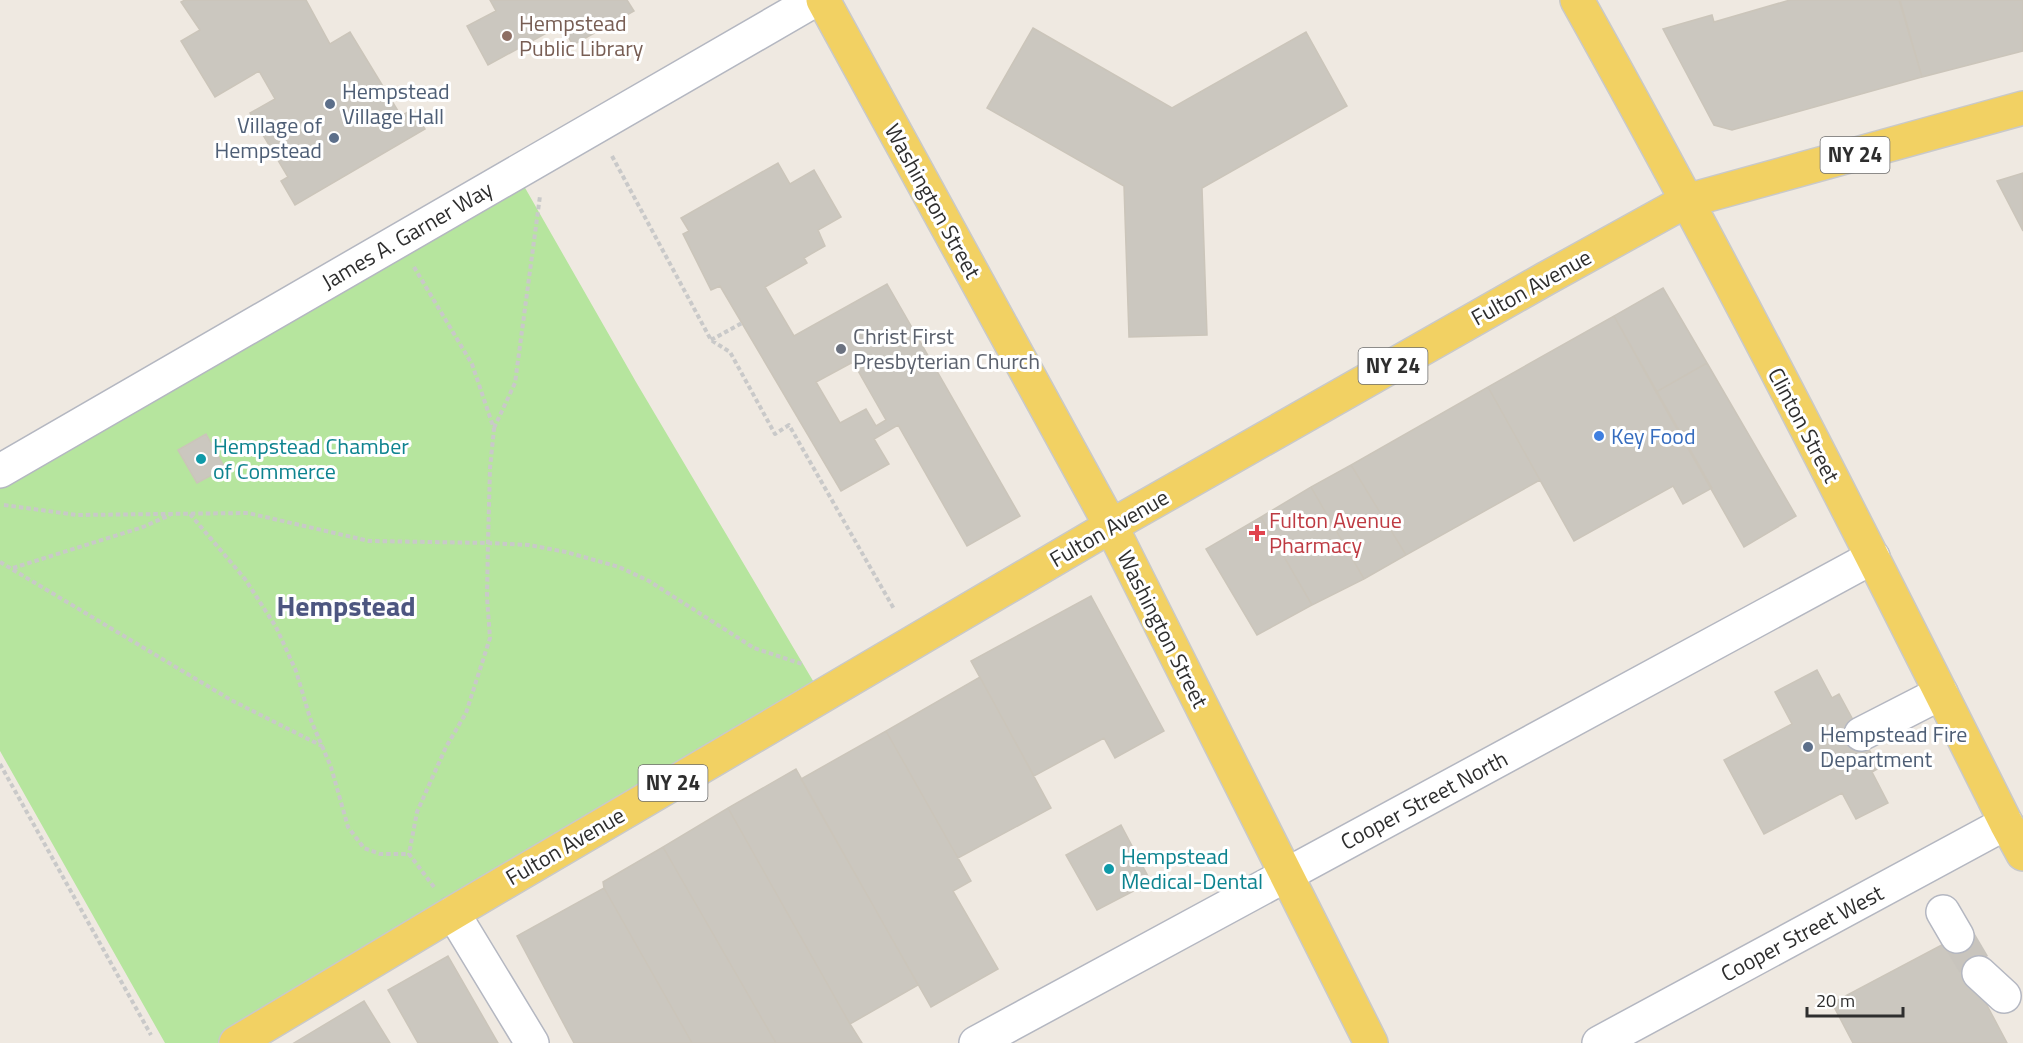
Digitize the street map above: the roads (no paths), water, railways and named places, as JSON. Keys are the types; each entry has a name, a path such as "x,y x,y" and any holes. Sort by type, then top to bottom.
{"main road":[{"name":"Washington Street","path":"824,0 1111,526 1371,1043"},
{"name":"Clinton Street","path":"1576,0 1686,201 1873,557 2023,854"},
{"name":"Fulton Avenue","path":"236,1043 453,912 1111,526 1686,201 2023,108"}],"street":[{"name":"James A. Garner Way","path":"0,471 815,0"},
{"name":"Cooper Street North","path":"982,1042 1873,557"},
{"path":"1861,734 1941,693"},
{"name":"Cooper Street West","path":"1599,1043 2006,823"},
{"path":"453,912 532,1043"},
{"path":"1979,974 2004,996"}],"tunnel":[{"path":"1957,936 1979,973"}],"place":[{"name":"Hempstead Public Library","path":"507,36"},
{"name":"Hempstead Village Hall","path":"330,104"},
{"name":"Village of Hempstead","path":"334,138"},
{"name":"Christ First Presbyterian Church","path":"841,349"},
{"name":"Key Food","path":"1599,436"},
{"name":"Hempstead Chamber of Commerce","path":"201,459"},
{"name":"Fulton Avenue Pharmacy","path":"1257,533"},
{"name":"Hempstead Fire Department","path":"1808,747"},
{"name":"Hempstead Medical-Dental","path":"1109,869"}],"district":[{"name":"Hempstead","path":"346,606"}]}
